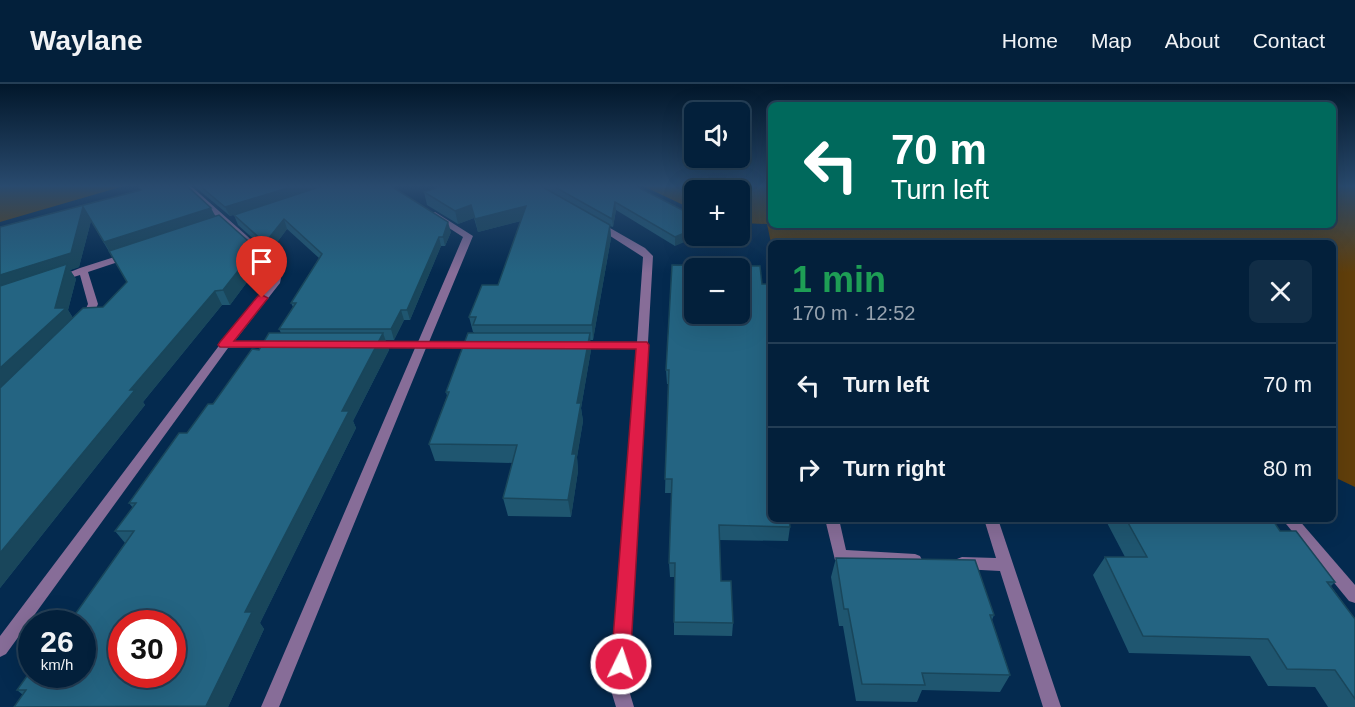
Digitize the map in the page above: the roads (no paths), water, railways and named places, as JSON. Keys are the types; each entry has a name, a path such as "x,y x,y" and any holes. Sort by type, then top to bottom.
{"street":[{"path":"0,649 225,345 274,283 278,268 219,215"},
{"path":"270,707 468,236 435,215"},
{"path":"581,215 642,249 648,256 619,687 625,707"},
{"path":"52,281 139,252"},
{"path":"76,331 85,322 93,304 83,270"},
{"path":"225,345 294,345"},
{"path":"364,345 492,345"},
{"path":"562,345 643,345"},
{"path":"833,522 840,556 1006,565"},
{"path":"992,522 1052,707"},
{"path":"1292,522 1355,596"}]}
